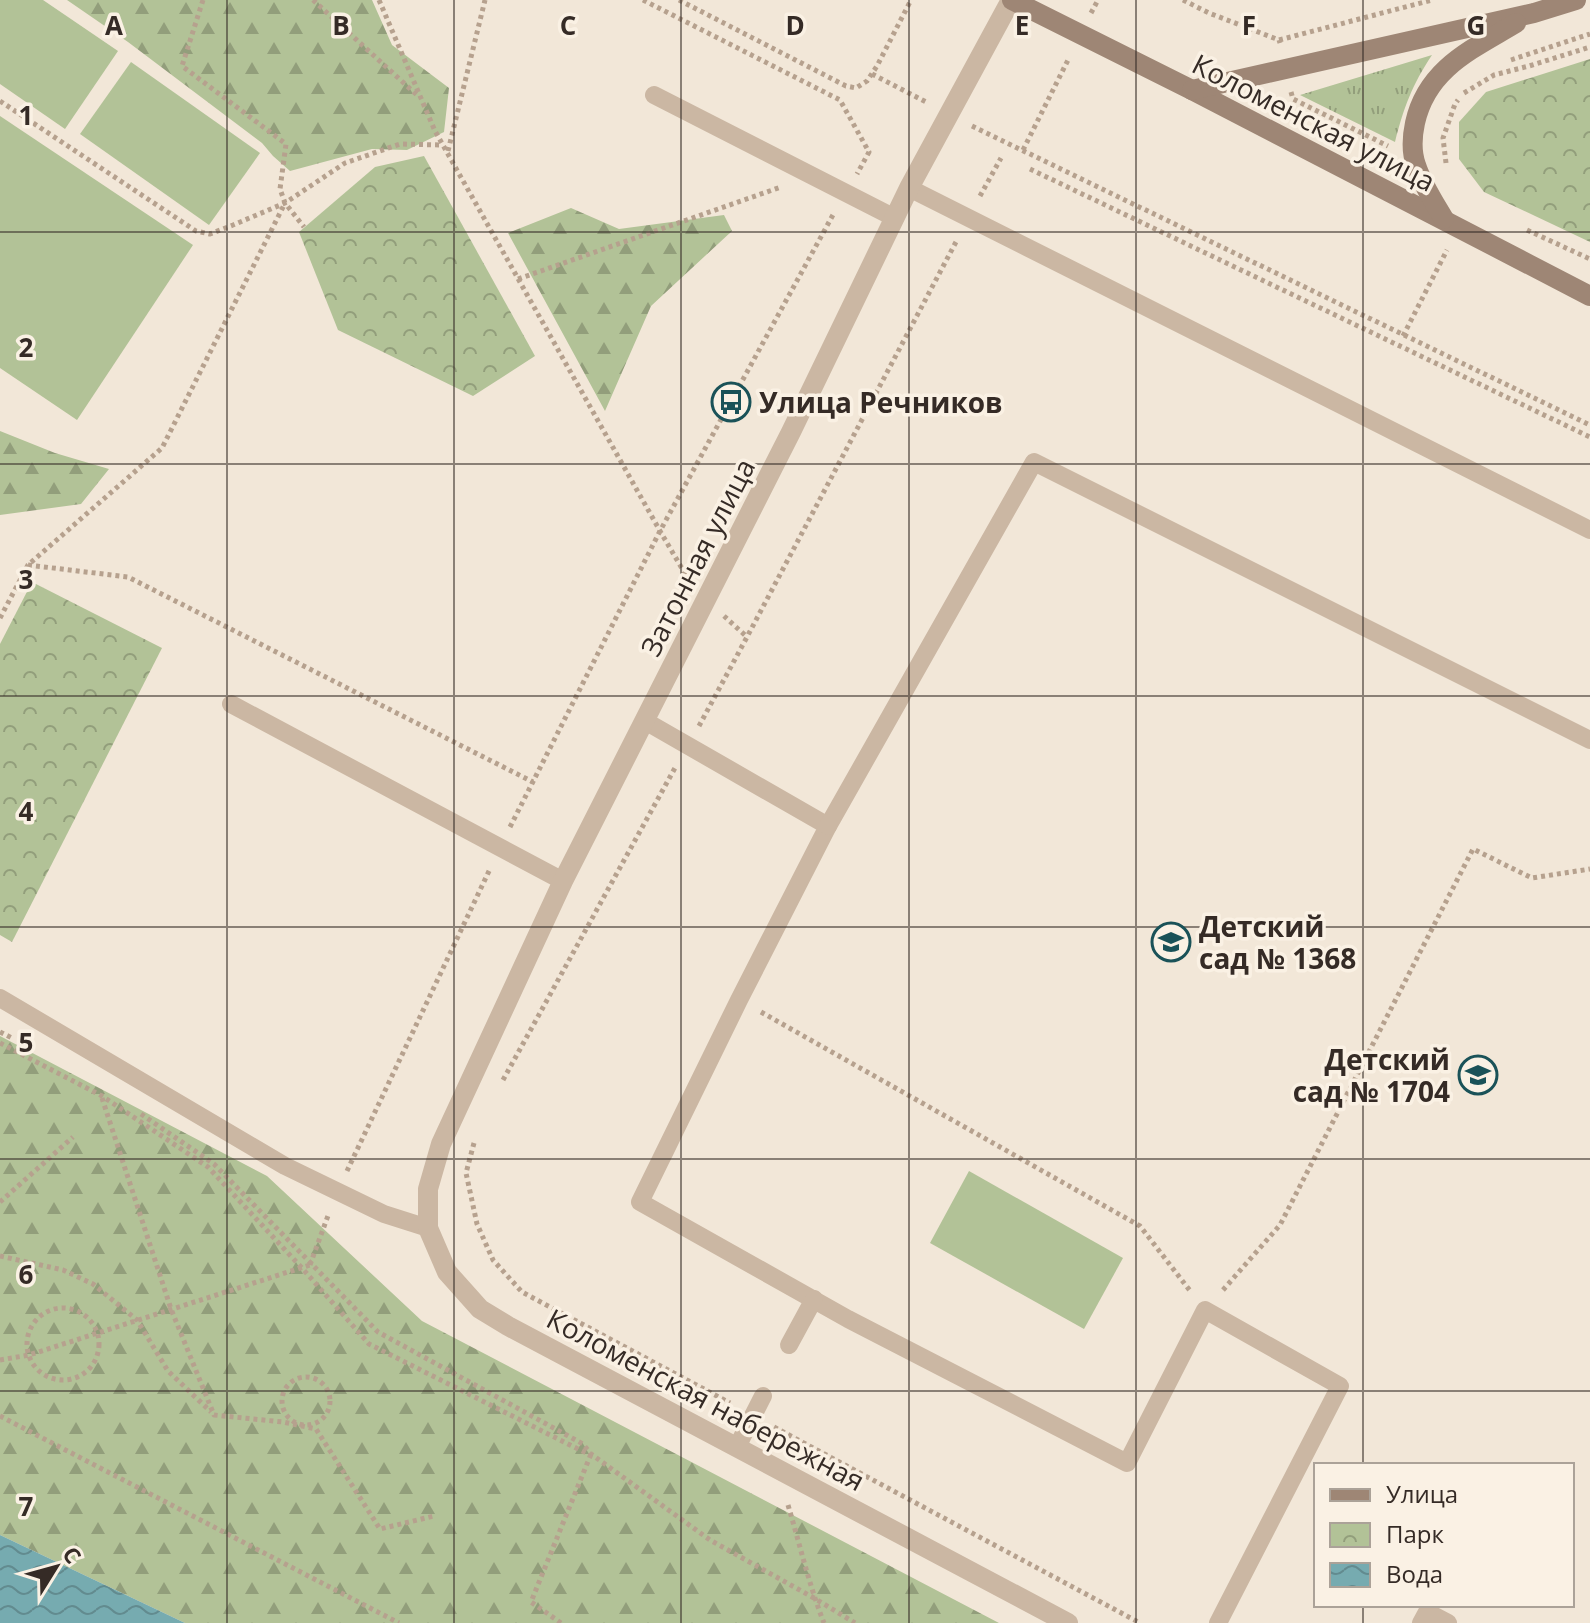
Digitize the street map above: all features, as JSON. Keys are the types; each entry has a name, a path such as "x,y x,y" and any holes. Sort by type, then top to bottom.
{"street":[{"name":"Коломенская улица","path":"1011,0 1590,296"},
{"name":"Затонная улица","path":"441,1144 563,881 791,432 909,188 1011,0"},
{"path":"1192,90 1534,13 1576,0"},
{"path":"1452,224 1423,183 1415,164 1413,136 1418,111 1427,91 1449,65 1534,13"},
{"name":"Коломенская набережная","path":"441,1144 428,1189 428,1228 447,1272 480,1309 1068,1623"}],"lane":[{"path":"654,95 895,218"},
{"path":"909,188 1590,530"},
{"path":"1218,1623 1340,1386 1205,1310 1127,1463 814,1299 640,1202 828,826 1034,462 1590,740"},
{"path":"231,704 563,881"},
{"path":"645,721 828,826"},
{"path":"0,998 285,1166 384,1214 428,1228"},
{"path":"789,1345 814,1299"},
{"path":"737,1447 763,1396"},
{"path":"1421,1623 1427,1612 1448,1623"}],"path":[{"path":"203,0 182,66 286,144 280,189 285,203 304,227"},
{"path":"313,0 422,99"},
{"path":"379,0 443,145 683,573 747,637"},
{"path":"447,152 485,0"},
{"path":"310,1265 337,1192 500,847 660,531 869,152 840,100 643,0"},
{"path":"679,0 846,86 856,88 872,74 911,0"},
{"path":"1023,150 1098,0"},
{"path":"1279,40 1432,0"},
{"path":"1497,64 1590,34"},
{"path":"1446,165 1443,138 1455,104 1465,91 1494,75 1590,47"},
{"path":"872,74 949,115 1590,425"},
{"path":"0,101 196,231 210,234 285,203 345,163 400,144 443,145"},
{"path":"969,217 1001,158"},
{"path":"1030,169 1590,437"},
{"path":"518,279 812,176"},
{"path":"0,618 28,565 162,448 285,203"},
{"path":"1403,336 1452,224"},
{"path":"1524,229 1590,259"},
{"path":"28,565 128,577 533,782"},
{"path":"739,1000 1140,1226 1205,1310 1280,1225 1473,849 1532,878 1590,869"},
{"path":"0,1032 14,1039"},
{"path":"0,1043 102,1096 208,1167 369,1344 591,1454"},
{"path":"214,1415 171,1309 98,1085 214,1164 378,1332 583,1444 591,1454 710,1540 855,1623"},
{"path":"0,1202 73,1137"},
{"path":"0,1256 63,1270 93,1284 137,1320 168,1371 214,1415 299,1424 307,1426 315,1424 323,1420 331,1406 328,1390 317,1379 302,1377 294,1380 284,1391 282,1407 291,1421 299,1424 316,1429 380,1529 434,1516"},
{"path":"0,1360 29,1355 310,1265"},
{"path":"61,1307 84,1314 97,1332 99,1345 91,1367 71,1379 59,1380 47,1376 29,1355 28,1336 32,1325 50,1310 61,1307"},
{"path":"0,1416 399,1623"},
{"path":"561,1623 531,1602 591,1454"},
{"path":"787,1503 824,1623"}],"green space":[{"path":"0,0 43,0 118,51 65,129 0,84"},
{"path":"67,0 372,0 392,45 449,88 444,132 407,150 372,149 290,171 262,143"},
{"path":"1432,55 1409,97 1395,142 1300,95"},
{"path":"1590,59 1590,242 1484,192 1459,159 1459,122 1486,92"},
{"path":"131,62 260,153 209,225 80,134"},
{"path":"0,116 193,245 77,420 0,368"},
{"path":"424,156 535,356 473,396 338,330 299,232 375,167"},
{"path":"571,208 619,229 724,215 732,231 651,306 605,411 508,233"},
{"path":"0,431 55,453 109,469 81,504 0,515"},
{"path":"32,582 162,648 12,942 0,935 0,644"},
{"path":"0,1036 267,1176 422,1321 999,1623 185,1623 0,1535"},
{"path":"969,1171 1123,1258 1084,1329 930,1243"}],"water":[{"path":"0,1535 185,1623 0,1623"}],"place":[{"name":"Улица Речников","path":"731,402"},
{"name":"Детский сад № 1368","path":"1171,942"},
{"name":"Детский сад № 1704","path":"1478,1075"}]}
